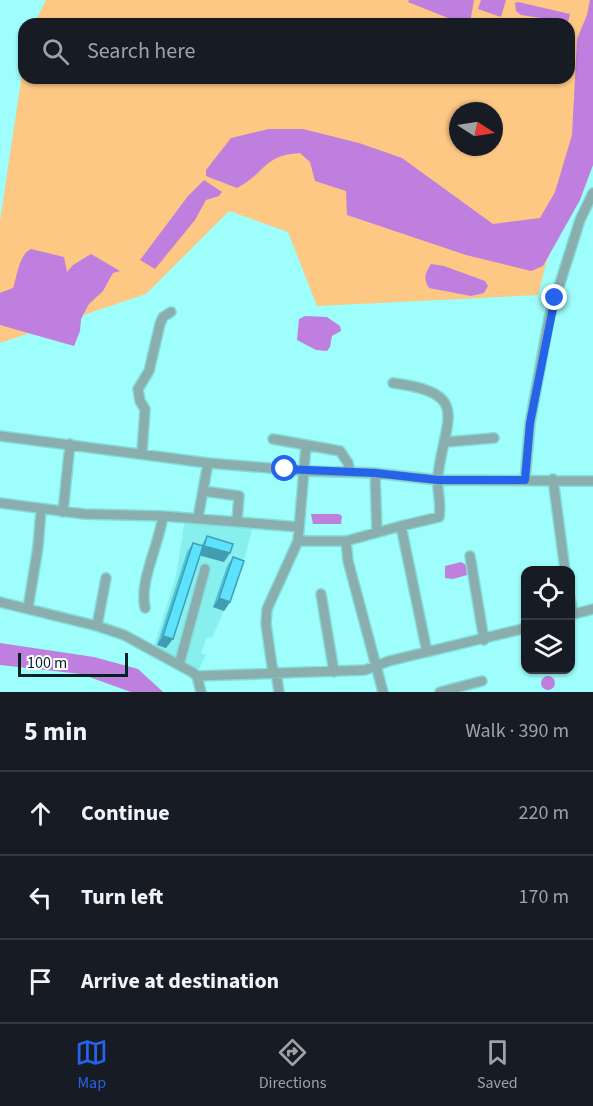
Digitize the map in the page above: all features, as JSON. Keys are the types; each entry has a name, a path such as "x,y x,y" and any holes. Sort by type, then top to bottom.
{"street":[{"path":"525,480 530,423 549,318 580,220 593,193"},
{"path":"142,452 145,409 138,390 149,371 160,324 163,317 171,312"},
{"path":"298,541 346,541 439,517 438,480 449,414 444,401 419,386 393,382"},
{"path":"0,435 142,452 208,463 304,471 375,473 438,480 593,481"},
{"path":"446,441 494,438"},
{"path":"273,439 340,451 348,463 350,472"},
{"path":"63,512 70,444"},
{"path":"279,692 266,624 267,609 298,541 306,446"},
{"path":"198,518 208,463"},
{"path":"375,473 377,532"},
{"path":"553,479 565,566"},
{"path":"203,491 239,496 237,521"},
{"path":"0,503 63,512 198,518 299,527"},
{"path":"27,608 39,547 40,510"},
{"path":"145,609 143,598 147,576 156,552 163,516"},
{"path":"401,526 427,652"},
{"path":"346,541 348,561 383,692"},
{"path":"470,556 484,640"},
{"path":"178,665 205,569"},
{"path":"97,626 106,578"},
{"path":"321,594 334,672"},
{"path":"0,602 124,635 197,676 334,672 376,668 389,661 484,640 521,629"},
{"path":"575,614 593,609"},
{"path":"197,676 201,692"},
{"path":"440,692 482,681"}],"shaded area":[{"path":"46,0 593,0 593,82 538,295 317,306 288,232 229,211 146,294 0,343 0,221 21,84 575,84 575,18 37,18"},
{"path":"409,0 474,0 471,18 448,18 408,2"},
{"path":"481,0 506,0 501,17 478,9"},
{"path":"590,0 593,0 593,165 580,200 543,266 531,271 466,255 347,215 346,191 315,181 310,162 300,153 288,154 271,161 237,188 206,176 206,170 231,138 269,129 303,129 359,143 402,158 493,224 540,218 555,192 572,135 577,39 587,15"},
{"path":"515,3 570,14 569,18 521,15 516,11"},
{"path":"204,180 222,192 219,196 206,200 195,220 155,269 140,260 188,196"},
{"path":"31,249 64,257 67,272 73,265 91,254 120,271 113,273 103,291 89,304 81,319 80,331 74,346 0,325 0,293 13,288 21,261"},
{"path":"431,264 444,266 485,281 488,286 484,293 471,296 429,288 426,276"},
{"path":"305,316 327,317 340,326 341,331 332,336 327,351 316,350 297,340 299,319"},
{"path":"311,514 339,514 342,516 341,524 313,524"},
{"path":"185,519 253,526 241,571 212,638 207,637 201,653 206,655 198,671 153,649 176,576"},
{"path":"461,562 466,565 467,575 453,579 445,578 445,566"},
{"path":"0,643 94,657 138,669 163,692 131,692 81,674 0,665"},
{"path":"548,676 553,678 555,683 553,688 548,690 543,688 541,683 543,678"}],"building":[{"path":"207,536 233,544 230,553 204,546"},
{"path":"193,543 203,546 173,639 163,636"},
{"path":"233,557 244,561 230,602 219,598"}],"route":[{"path":"285,469 375,473 438,480 525,480 530,423 549,318 555,298"}]}
